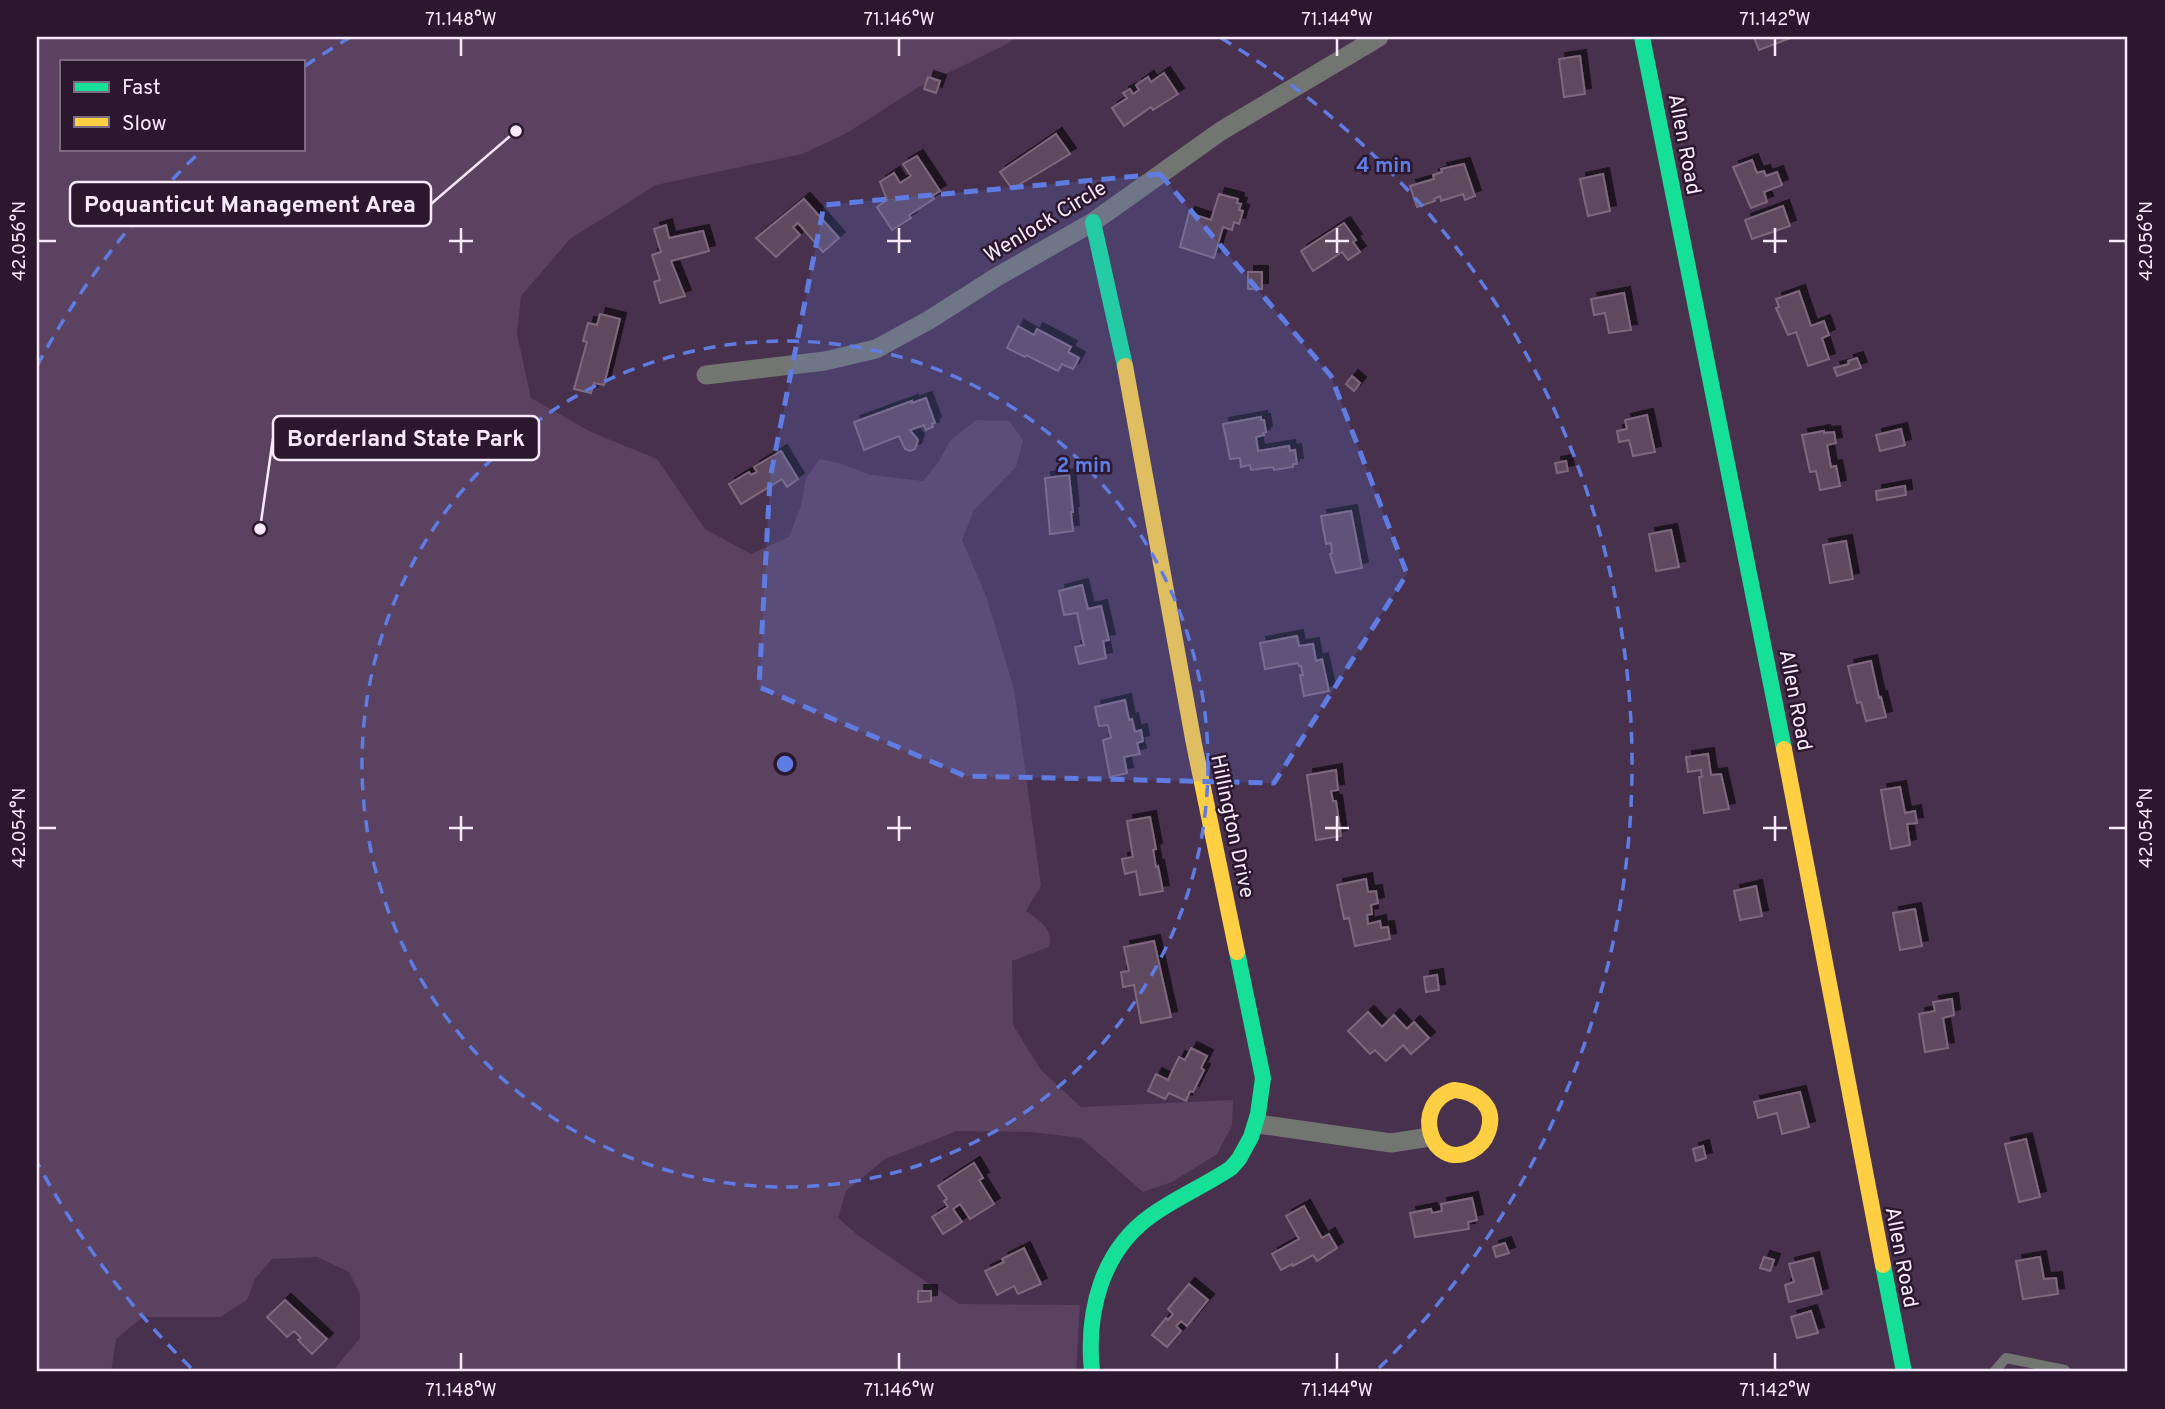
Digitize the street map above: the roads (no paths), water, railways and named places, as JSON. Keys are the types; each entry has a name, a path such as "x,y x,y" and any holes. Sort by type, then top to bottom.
{"street":[{"name":"Wenlock Circle","path":"706,375 825,361 876,349 1093,222 1221,131 1380,37"},
{"name":"Allen Road","path":"1642,37 1747,554 1904,1372"},
{"name":"Hillington Drive","path":"1092,1372 1089,1355 1094,1307 1105,1270 1123,1241 1150,1216 1231,1168 1258,1124 1264,1078 1194,744 1131,392 1093,222"},
{"path":"1454,1090 1469,1092 1477,1095 1486,1104 1491,1122 1489,1134 1484,1142 1471,1152 1452,1155 1444,1153 1430,1138 1428,1117 1435,1100 1441,1094 1454,1090"},
{"path":"1258,1124 1391,1143 1430,1138"}],"lane":[{"path":"1994,1372 2006,1359 2066,1372"}],"place":[{"name":"Poquanticut Management Area","path":"516,131"},
{"name":"Borderland State Park","path":"260,529"}]}
